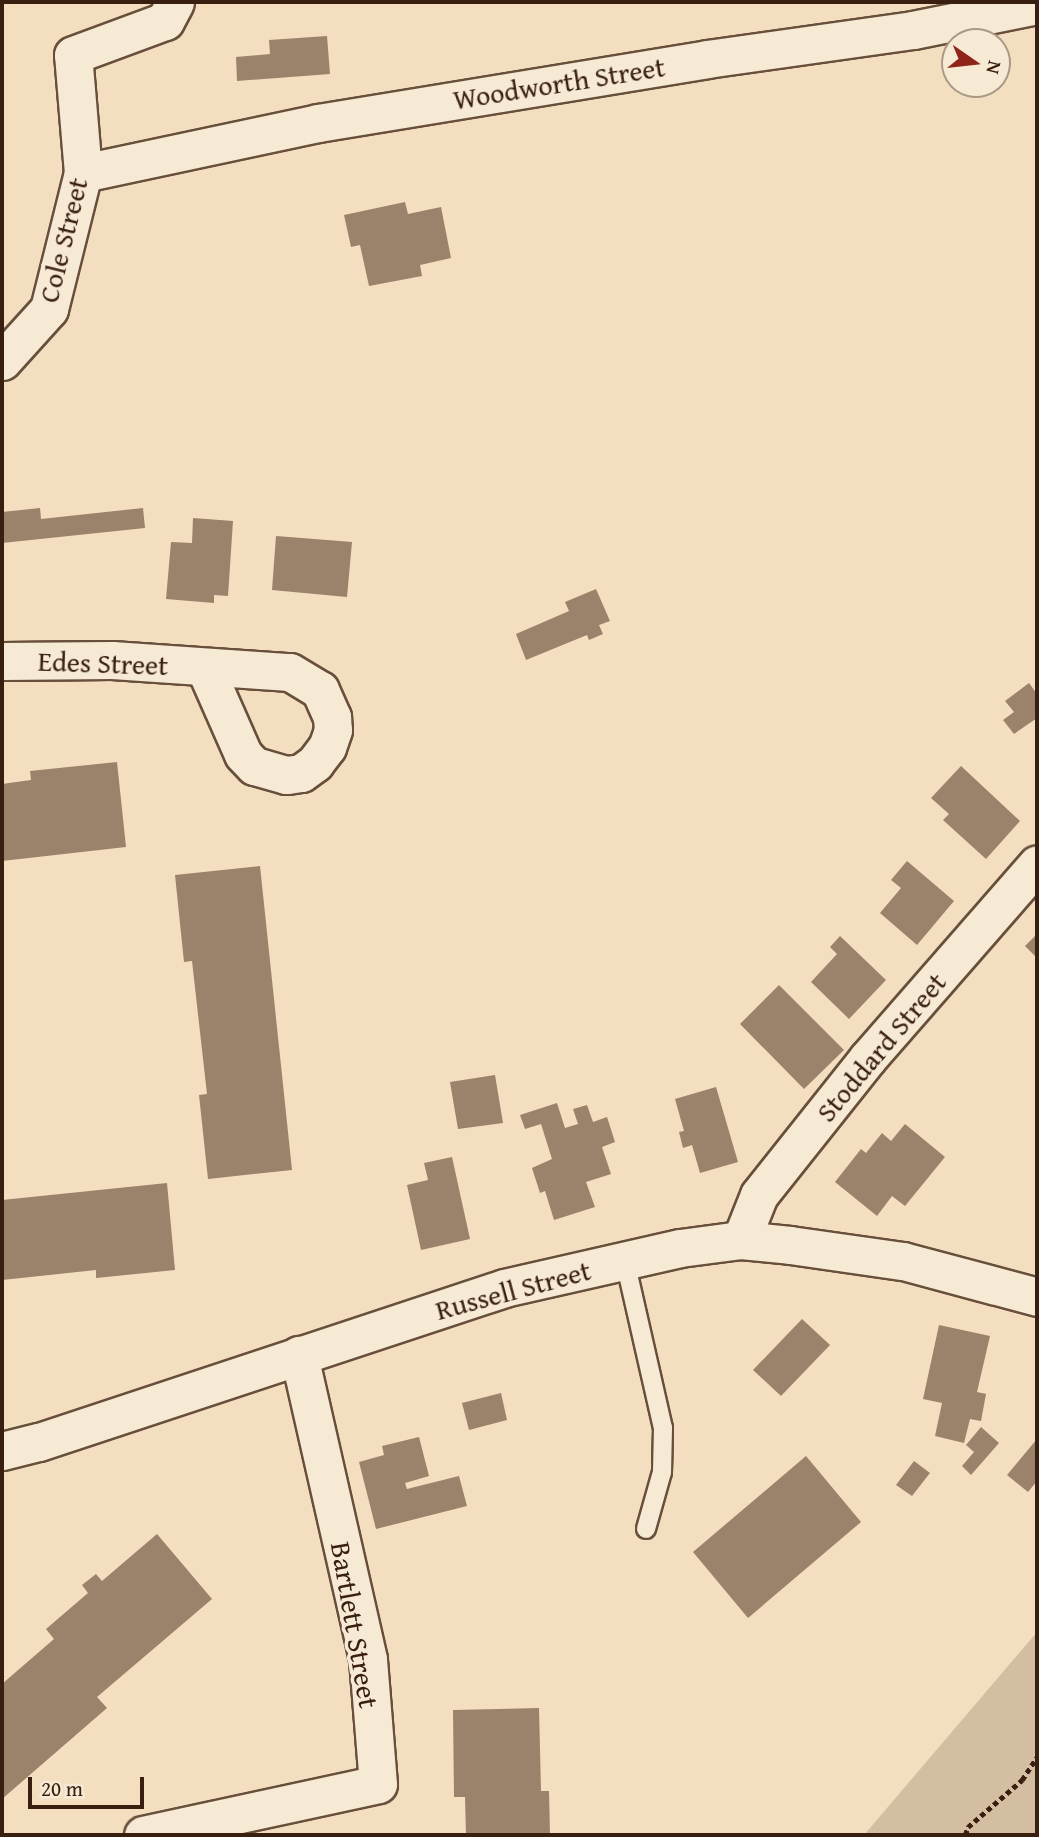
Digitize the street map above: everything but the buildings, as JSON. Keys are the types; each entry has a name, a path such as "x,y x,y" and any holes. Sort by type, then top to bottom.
{"street":[{"name":"Cole Street","path":"2,361 49,309 83,173 73,55 165,21 175,2"},
{"name":"Woodworth Street","path":"83,173 318,123 694,61 913,30 1037,5"},
{"name":"Edes Street","path":"2,661 112,660 205,668"},
{"name":"Stoddard Street","path":"741,1240 759,1195 868,1058 1037,864"},
{"name":"Russell Street","path":"2,1451 39,1442 504,1288 680,1248 741,1240 903,1261 1037,1297"},
{"name":"Bartlett Street","path":"143,1835 378,1784 368,1659 299,1355"}],"lane":[{"path":"625,1261 663,1428 662,1472 646,1529"}],"path":[{"path":"964,1835 974,1820 1022,1780 1037,1757"}],"shaded area":[{"path":"1037,1632 1037,1835 864,1835"}]}
